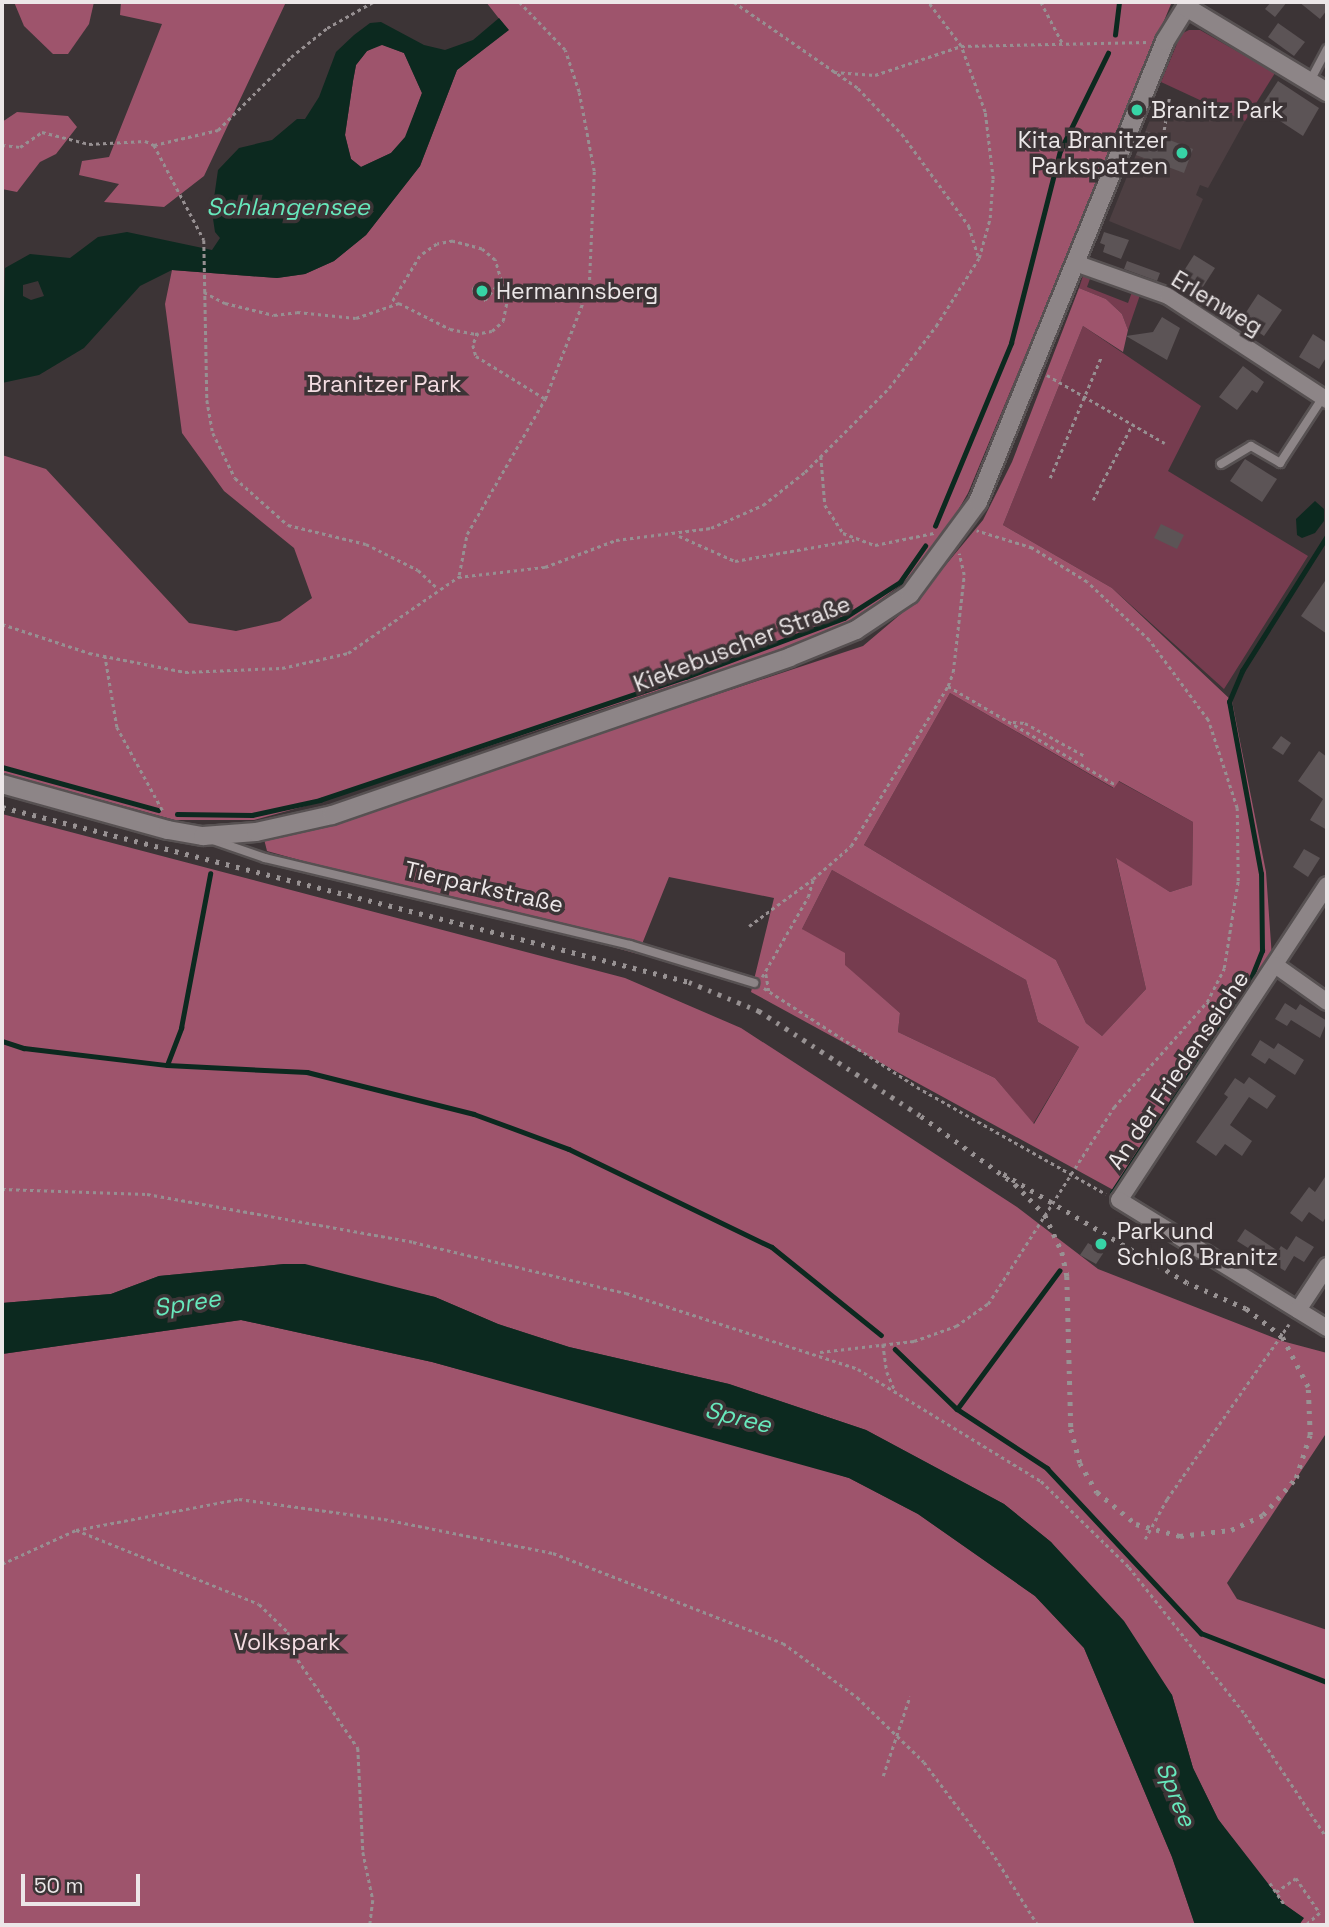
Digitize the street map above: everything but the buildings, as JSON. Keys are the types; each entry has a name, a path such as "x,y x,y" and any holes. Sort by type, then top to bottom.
{"street":[{"name":"Kiekebuscher Straße","path":"2,785 168,830 203,836 256,832 332,815 790,657 884,613 932,570 978,502 1165,41 1184,4 1327,92"},
{"name":"Erlenweg","path":"1076,263 1168,296 1325,398"},
{"name":"An der Friedenseiche","path":"1119,1200 1327,885"},
{"name":"An der Friedenseiche","path":"1275,965 1327,1002"},
{"path":"1119,1200 1327,1328"},
{"path":"1298,1310 1327,1266"}],"lane":[{"path":"1310,81 1327,49"},
{"path":"1221,464 1251,446 1280,463 1325,398"},
{"name":"Tierparkstraße","path":"203,836 231,850 630,945 754,983"}],"path":[{"path":"2,145 20,147 42,132 89,144 145,141 154,145 218,130 292,57 327,28 373,2"},
{"path":"458,577 467,534 545,399 589,287 594,171 579,92 565,50 519,2"},
{"path":"734,2 834,72 902,134 969,226 979,258"},
{"path":"2,624 105,655 186,672 271,669 326,660 362,645 437,588 458,577 545,567 616,540 678,535 728,523 763,505 889,388 936,326 979,258 990,218 990,150 985,111 961,46 928,2"},
{"path":"1041,2 1063,44"},
{"path":"834,72 875,75 961,46 1100,46 1157,41"},
{"path":"1164,130 1169,98"},
{"path":"154,145 204,240 207,400 213,433 235,478 288,525 366,544 418,570 437,588"},
{"path":"204,292 225,303 274,315 297,312 356,318 391,304 408,305 450,329 478,334 492,331 503,321 507,301 503,278 495,260 482,249 444,242 429,248 414,263 391,304"},
{"path":"478,297 485,300 503,278"},
{"path":"478,334 473,345 476,356 545,399"},
{"path":"1050,478 1101,357"},
{"path":"1042,373 1085,394 1165,443"},
{"path":"1093,500 1132,425"},
{"path":"821,453 825,505 843,533 854,540 875,545 938,533"},
{"path":"817,1352 914,1340 956,1325 988,1304 1050,1212 1070,1175 1114,1107 1207,1002 1224,968 1238,881 1237,808 1208,720 1149,640 1087,582 1032,548 971,531"},
{"path":"678,535 736,561 854,540"},
{"path":"749,926 851,846 948,686 964,576 958,553"},
{"path":"105,655 117,727 164,813 168,830"},
{"path":"948,686 1116,785"},
{"path":"1009,722 1025,723 1085,756"},
{"path":"813,878 808,897 766,974 754,983 917,1087 1070,1175 1119,1200"},
{"path":"766,974 769,991"},
{"path":"1207,1002 1223,1012"},
{"path":"2,1189 147,1194 413,1242 626,1293 817,1352 896,1393 1041,1481 1129,1567 1245,1714 1327,1838"},
{"path":"1145,1539 1167,1499 1298,1310"},
{"path":"883,1344 887,1371 896,1393"},
{"path":"2,1564 76,1530 239,1499 384,1519 553,1553 783,1643 857,1697 924,1762 988,1846 1038,1925"},
{"path":"76,1530 259,1604 288,1632 294,1654 358,1748 363,1852 373,1900 370,1925"},
{"path":"883,1776 910,1696"},
{"path":"1276,1892 1296,1878 1320,1913 1306,1925"},
{"path":"1270,1883 1284,1904"}],"shaded area":[{"path":"1189,30 1200,30 1275,73 1245,121 1161,82 1181,34"},
{"name":"Kita Branitzer Parkspatzen","path":"1158,100 1203,120 1211,103 1245,121 1208,188 1200,185 1196,195 1203,199 1180,250 1109,221"},
{"path":"1084,273 1091,276 1087,287 1128,303 1132,292 1140,295 1128,330 1122,314 1106,299 1079,288"},
{"path":"1083,326 1201,406 1168,471 1308,556 1224,689 1112,588 1003,525"},
{"path":"950,693 1113,788 1118,781 1193,822 1192,885 1170,892 1116,859 1146,989 1102,1036 1086,1023 1056,960 864,845"},
{"path":"832,870 1026,980 1038,1022 1079,1047 1033,1124 995,1078 898,1032 900,1013 802,929"}],"green space":[{"path":"14,2 94,2 89,24 68,54 53,54 24,26"},
{"path":"121,2 286,2 204,176 164,207 104,202 119,184 79,175 82,161 109,157 162,24 120,15"},
{"name":"Branitzer Park","path":"486,2 1171,4 968,493 941,540 902,584 850,622 769,654 320,802 254,820 175,820 2,773 2,455 46,469 189,623 236,631 280,621 312,598 294,548 224,491 182,433 165,304 172,270 277,278 305,274 334,261 366,235 420,166 457,70 508,30"},
{"path":"381,44 404,53 422,93 406,137 391,153 361,167 351,159 345,135 353,81 356,65 367,51"},
{"path":"17,112 68,116 77,127 56,154 40,162 17,192 2,189 2,122"},
{"path":"1079,288 1106,299 1122,314 1128,330 1123,352 1083,326 1003,525 1112,588 1232,701 1266,872 1272,958 1117,1192 751,992 774,898 669,877 638,954 267,851 264,839 317,827 863,646 915,602 983,520 1012,462","holes":["950,693 1114,788 1119,781 1193,822 1192,885 1170,892 1116,858 1146,989 1102,1036 1086,1023 1056,960 864,845","832,870 1026,980 1038,1022 1079,1047 1034,1124 995,1078 898,1032 900,1013 845,965 845,953 802,929"]},
{"path":"2,814 625,978 741,1028 1017,1207 1098,1269 1282,1341 1327,1353 1327,1432 1227,1583 1237,1599 1327,1630 1327,1925 1299,1925 1303,1918 1284,1904 1238,1848 1218,1819 1193,1768 1172,1695 1051,1542 1004,1504 866,1430 729,1384 569,1347 498,1324 435,1297 284,1264 159,1276 111,1294 2,1303"},
{"name":"Volkspark","path":"241,1320 432,1362 785,1457 849,1478 918,1514 1035,1596 1084,1648 1172,1857 1195,1925 2,1925 2,1354"}],"water":[{"name":"Schlangensee","path":"499,18 509,30 457,70 420,166 366,235 334,261 305,274 277,278 172,270 140,286 84,348 39,375 2,383 5,268 30,254 70,258 98,237 127,232 212,250 220,238 215,232 212,212 218,170 239,148 272,140 297,119 305,119 319,97 336,52 354,35 370,23 381,22 424,45 445,50 473,40","holes":["382,45 404,53 422,93 405,137 391,153 361,167 351,159 345,135 353,81 356,65 367,51","38,281 44,296 31,300 23,296 23,285"]},
{"path":"1315,501 1324,509 1324,521 1315,533 1302,538 1297,535 1296,519"},
{"name":"Spree","path":"305,1264 435,1297 498,1324 569,1347 729,1384 866,1430 1004,1504 1051,1542 1124,1621 1172,1695 1193,1768 1218,1819 1284,1904 1304,1918 1299,1925 1195,1925 1172,1857 1084,1648 1035,1596 918,1514 849,1478 432,1362 241,1320 2,1354 2,1303 111,1294 159,1276"}],"waterway":[{"path":"1115,35 1119,2"},
{"path":"935,526 1011,343 1060,151 1108,53"},
{"path":"1112,1193 1249,983 1262,951 1261,874 1229,702 1242,671 1327,536"},
{"path":"177,814 252,815 320,800 686,677 844,618 900,582 925,546"},
{"path":"2,767 158,810"},
{"path":"167,1065 181,1028 210,874"},
{"path":"2,1041 24,1048 167,1065 307,1072 474,1114 569,1149 772,1247 881,1335"},
{"path":"957,1409 1059,1271"},
{"path":"895,1349 957,1409 1047,1468 1201,1633 1327,1682"}],"railway":[{"path":"2,807 689,982 759,1011 921,1116 1015,1184 1045,1215 1062,1252 1067,1276 1071,1429 1080,1463 1097,1492 1136,1524 1180,1536 1231,1530 1263,1515 1296,1478 1310,1435 1308,1387 1282,1337 1246,1309 1187,1283 1001,1173"}],"place":[{"name":"Branitz Park","path":"1137,110"},
{"name":"Kita Branitzer Parkspatzen","path":"1182,153"},
{"name":"Hermannsberg","path":"482,291"},
{"name":"Park und Schloß Branitz","path":"1101,1244"}]}
